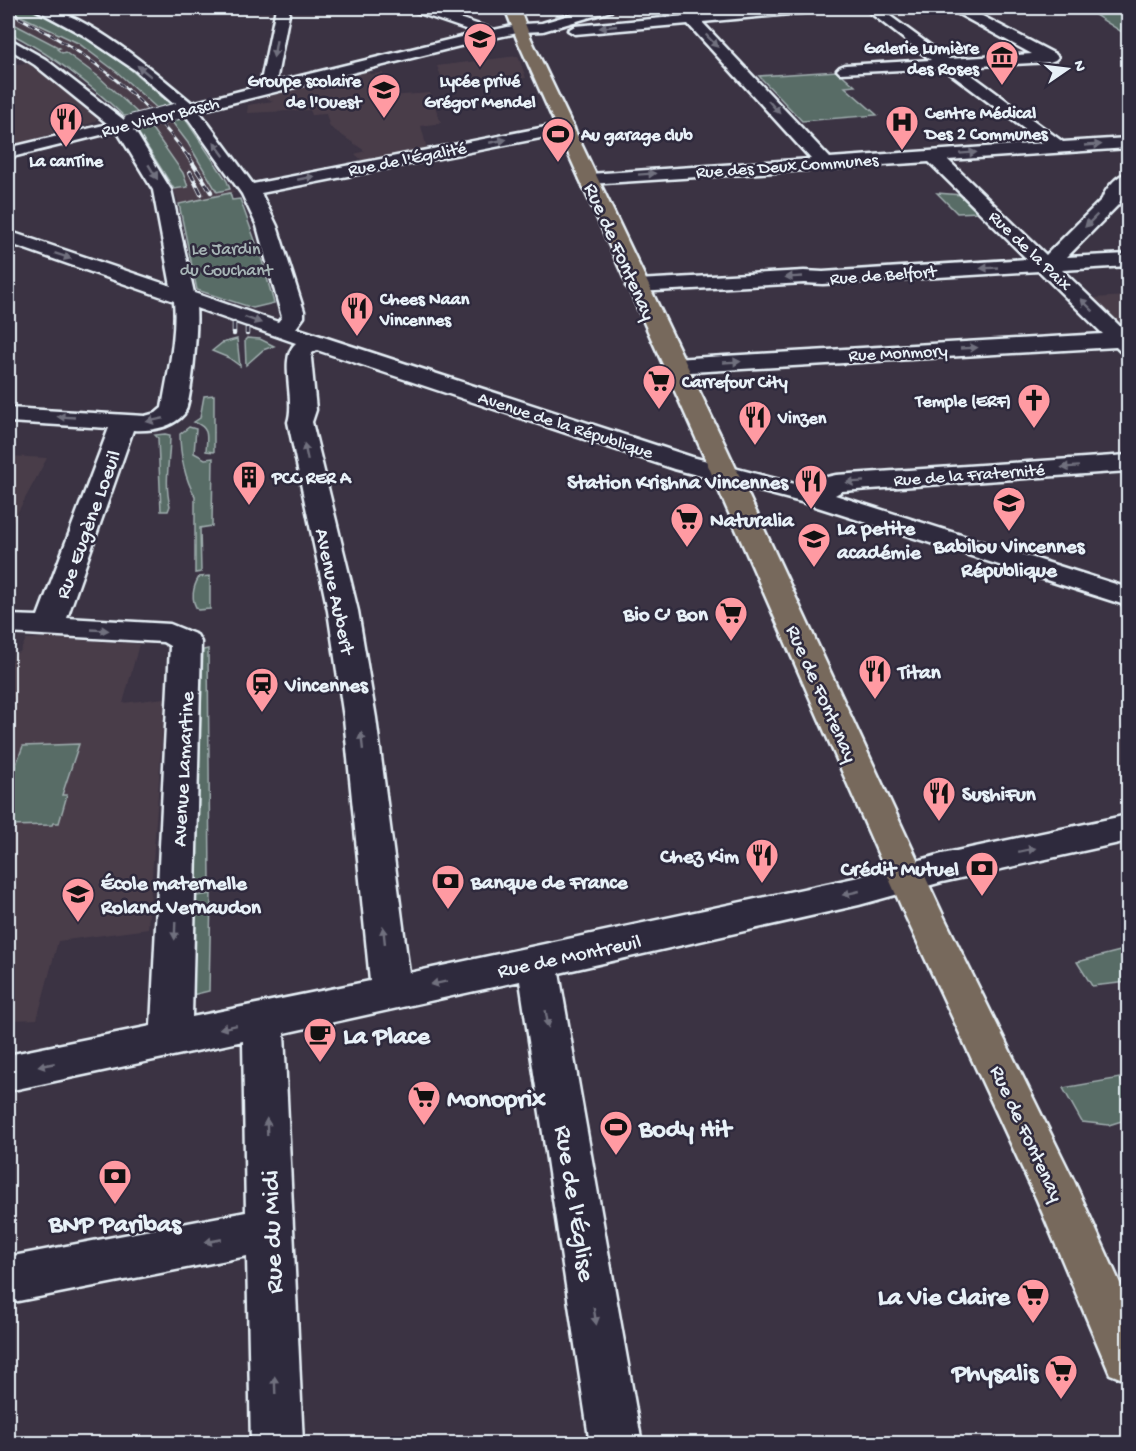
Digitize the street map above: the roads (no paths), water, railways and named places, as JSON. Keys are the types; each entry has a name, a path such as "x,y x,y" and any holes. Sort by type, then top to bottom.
{"main road":[{"name":"Rue de Fontenay","path":"512,8 908,878 1057,1194 1128,1356"}],"street":[{"path":"40,8 88,32 140,67 183,110 249,190 267,226 293,311 293,317 282,331"},
{"path":"267,90 283,8"},
{"path":"418,8 493,34 523,33 606,8"},
{"path":"543,27 574,30 812,8"},
{"path":"871,8 1057,146"},
{"path":"844,70 1050,57 958,8"},
{"path":"691,19 824,162"},
{"name":"Rue Victor Basch","path":"8,153 493,34"},
{"path":"8,42 35,58 125,124 126,130 162,190 184,296 186,318 181,370 174,410 170,416 157,422 8,414"},
{"name":"Rue de l'Égalité","path":"249,190 566,128"},
{"name":"Rue des Deux Communes","path":"589,179 1128,143"},
{"name":"Rue de la Paix","path":"932,155 1125,343"},
{"path":"1047,265 1112,201 1113,194 1128,178"},
{"name":"Avenue de la République","path":"8,237 282,331 663,456 814,497 1128,597"},
{"name":"Rue de Belfort","path":"637,286 1128,260"},
{"name":"Rue Monmory","path":"674,366 1125,343"},
{"name":"Avenue Aubert","path":"325,345 302,350 299,358 304,410 300,422 343,611 360,718 392,993"},
{"name":"Rue Eugène Loeuil","path":"49,627 124,421"},
{"name":"Rue de la Fraternité","path":"814,497 836,483 1128,464"},
{"path":"8,624 49,627"},
{"name":"Avenue Lamartine","path":"49,627 170,633 186,642 171,1040"},
{"name":"Rue de Montreuil","path":"8,1072 171,1040 537,962 859,891 942,868 1128,828"},
{"name":"Rue de l'Église","path":"537,962 616,1443"},
{"name":"Rue du Midi","path":"263,1020 277,1443"},
{"path":"8,1280 270,1230"}],"railway":[{"path":"8,12 61,41 108,73 150,112 189,158"},
{"path":"188,156 211,192"},
{"path":"190,172 201,194"},
{"path":"234,323 234,334"},
{"path":"247,328 247,334"}],"place":[{"name":"Lycée privé Grégor Mendel","path":"480,68"},
{"name":"Galerie Lumière des Roses","path":"1002,86"},
{"name":"Groupe scolaire de l'Ouest","path":"384,119"},
{"name":"La canTine","path":"66,148"},
{"name":"Centre Médical Des 2 Communes","path":"902,151"},
{"name":"Au garage club","path":"558,163"},
{"name":"Chees Naan Vincennes","path":"357,337"},
{"name":"Carrefour City","path":"659,410"},
{"name":"Temple (ERF)","path":"1034,429"},
{"name":"Vinzen","path":"755,446"},
{"name":"PCC RER A","path":"249,506"},
{"name":"Station Krishna Vincennes","path":"811,510"},
{"name":"Babilou Vincennes République","path":"1009,532"},
{"name":"Naturalia","path":"687,548"},
{"name":"La petite académie","path":"814,568"},
{"name":"Bio C' Bon","path":"731,642"},
{"name":"Titan","path":"875,700"},
{"name":"Vincennes","path":"262,713"},
{"name":"SushiFun","path":"939,822"},
{"name":"Chez Kim","path":"762,884"},
{"name":"Crédit Mutuel","path":"982,897"},
{"name":"Banque de France","path":"448,910"},
{"name":"École maternelle Roland Vernaudon","path":"78,923"},
{"name":"La Place","path":"320,1063"},
{"name":"Monoprix","path":"424,1126"},
{"name":"Body Hit","path":"616,1156"},
{"name":"BNP Paribas","path":"115,1205"},
{"name":"La Vie Claire","path":"1033,1324"},
{"name":"Physalis","path":"1061,1400"}],"park label":[{"name":"Le Jardin du Couchant","path":"226,258"}]}
